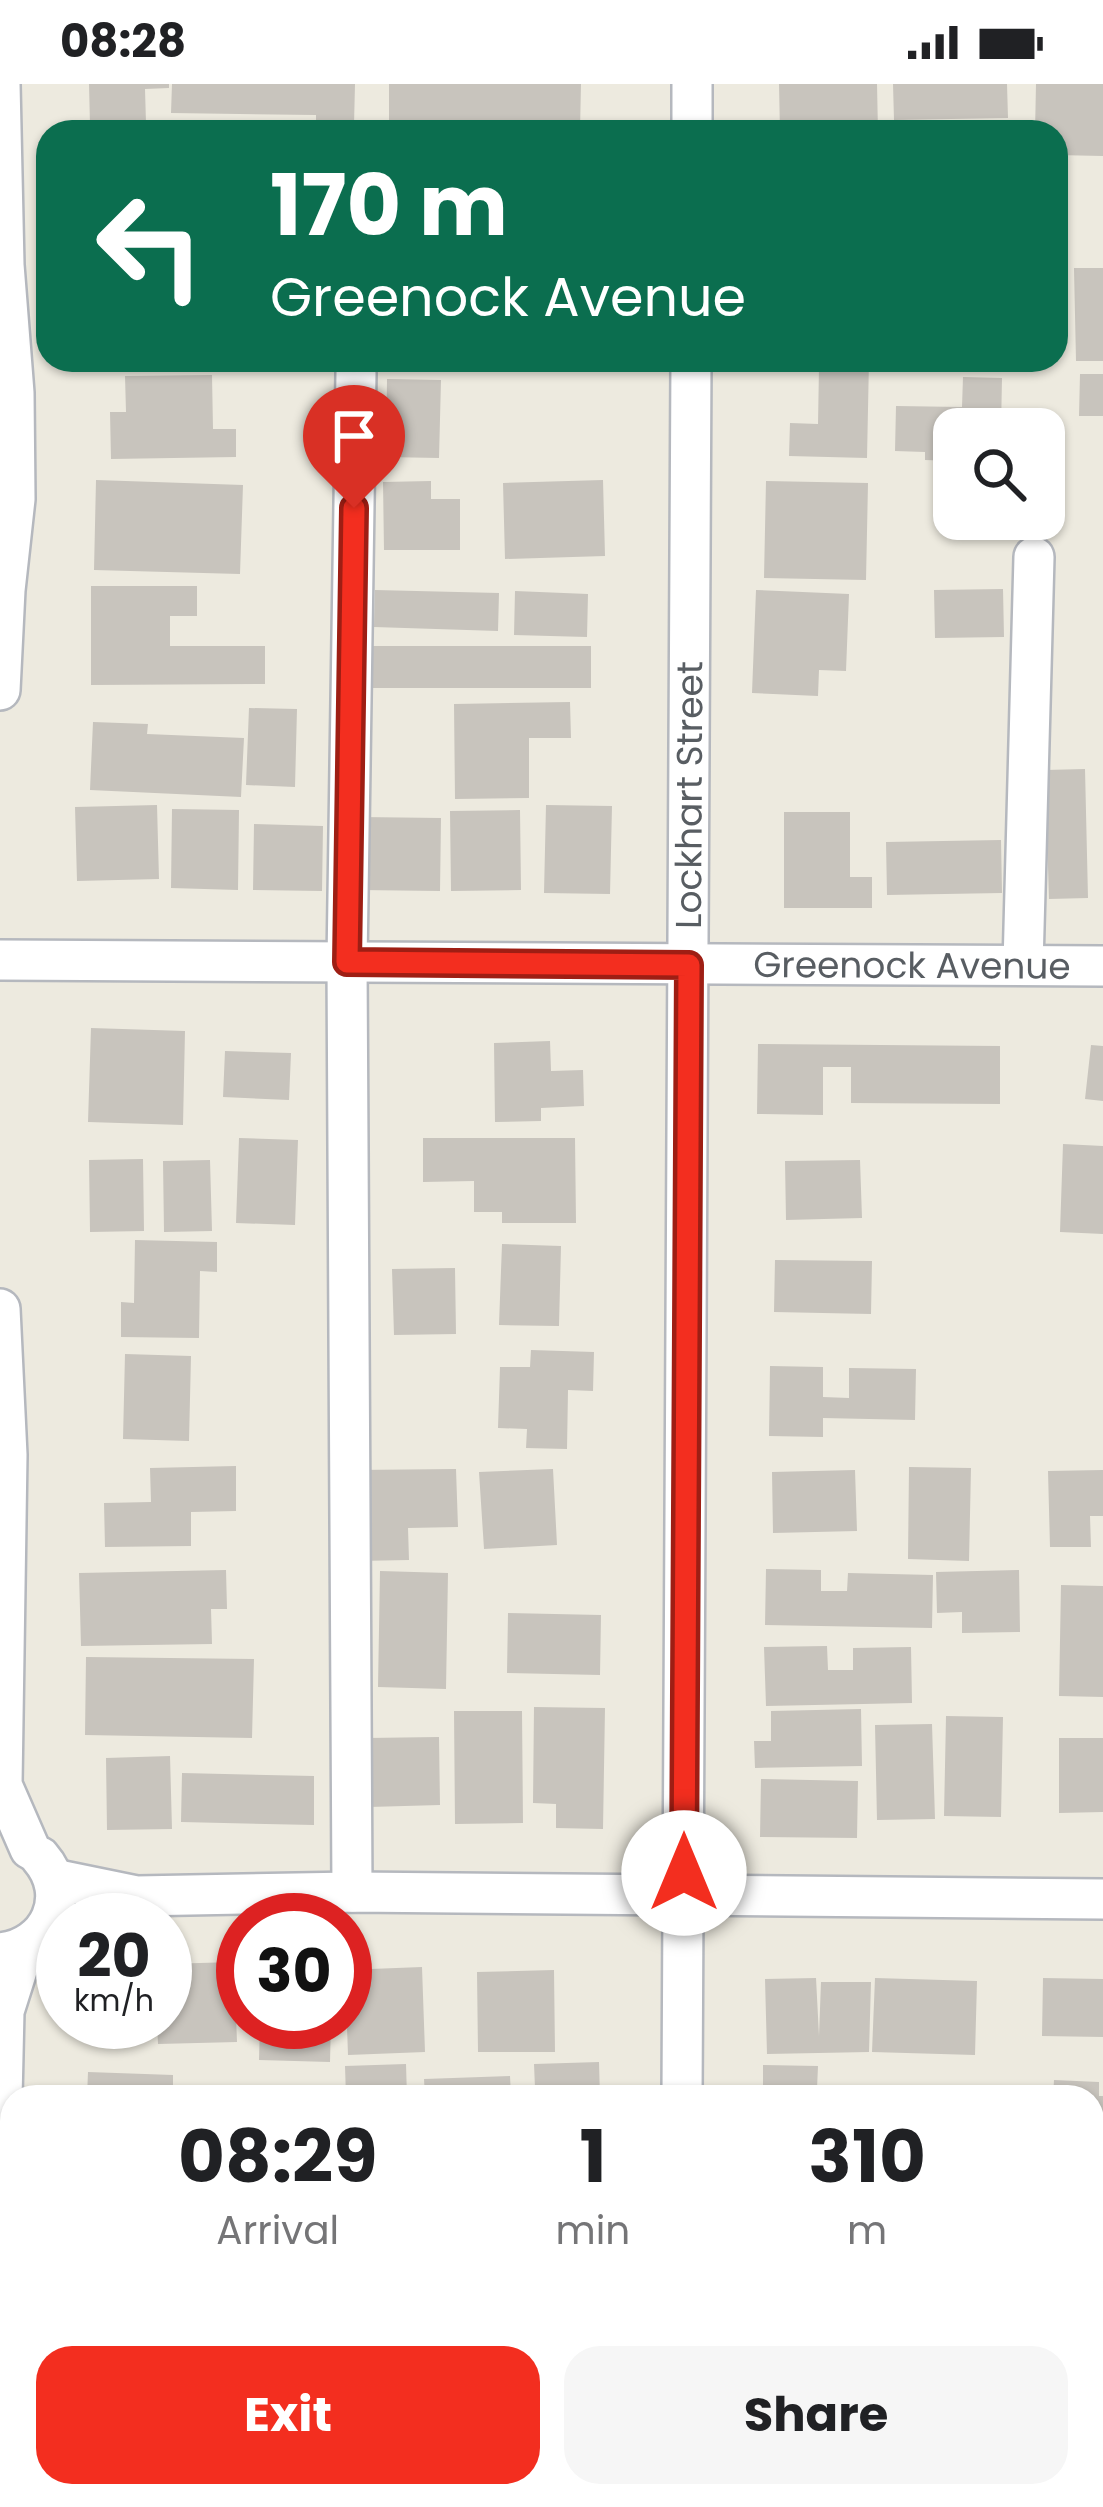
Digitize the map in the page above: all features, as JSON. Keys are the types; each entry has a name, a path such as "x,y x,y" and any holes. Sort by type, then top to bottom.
{"street":[{"path":"0,84 15,457 0,690"},
{"path":"692,84 692,120"},
{"name":"Lockhart Street","path":"682,2085 691,372"},
{"path":"352,1892 347,962 356,373"},
{"path":"1023,965 1034,557"},
{"name":"Greenock Avenue","path":"0,960 1103,966"},
{"path":"0,1309 7,1455 1,1787 28,1856 56,1902 25,1940 2,2007 1,2085"},
{"path":"28,1856 129,1893"},
{"path":"192,1895 352,1892 1103,1899"}],"building":[{"path":"89,84 169,84 169,88 145,89 146,120 90,120"},
{"path":"172,84 355,84 354,120 171,113"},
{"path":"389,84 581,84 580,120 389,120"},
{"path":"779,84 877,84 878,120 780,120"},
{"path":"893,84 1007,84 1008,118 894,120"},
{"path":"1036,84 1103,84 1103,156 1068,155 1068,120 1035,120"},
{"path":"1074,268 1103,268 1103,361 1076,361"},
{"path":"819,372 869,372 867,458 789,456 790,423 818,424"},
{"path":"1080,374 1103,374 1103,416 1079,416"},
{"path":"212,375 213,429 236,429 236,457 111,459 110,412 126,412 125,376"},
{"path":"963,377 1002,378 1001,408 933,408 933,460 925,460 925,452 895,451 896,406 962,407"},
{"path":"387,379 441,380 439,458 386,457"},
{"path":"96,480 243,485 240,574 94,570"},
{"path":"603,480 605,556 505,559 503,483"},
{"path":"431,481 431,499 460,499 460,550 384,550 383,482"},
{"path":"766,481 868,483 866,580 764,578"},
{"path":"91,586 197,586 197,616 170,616 170,646 265,646 265,684 91,685"},
{"path":"1003,589 1004,637 935,638 934,590"},
{"path":"375,590 499,593 498,631 374,627"},
{"path":"756,590 849,594 846,671 819,670 818,696 752,693"},
{"path":"515,591 588,594 587,637 514,635"},
{"path":"365,646 591,646 591,688 365,688"},
{"path":"570,702 571,738 529,738 529,798 455,799 454,704"},
{"path":"249,708 297,709 295,787 246,785"},
{"path":"93,722 148,724 147,734 244,738 241,797 90,790"},
{"path":"1085,769 1088,898 1049,899 1045,770"},
{"path":"157,805 159,879 77,881 75,807"},
{"path":"546,805 612,806 610,894 544,893"},
{"path":"172,809 239,810 238,890 171,888"},
{"path":"520,810 521,890 451,891 450,811"},
{"path":"784,812 850,812 850,877 872,877 872,908 784,908"},
{"path":"361,817 441,818 440,891 360,890"},
{"path":"254,824 323,826 322,891 253,890"},
{"path":"1001,840 1002,893 887,895 886,842"},
{"path":"91,1028 185,1031 183,1125 88,1122"},
{"path":"550,1041 551,1071 583,1070 584,1106 541,1108 541,1121 495,1122 494,1043"},
{"path":"758,1044 1000,1046 1000,1104 851,1103 851,1067 823,1067 823,1115 757,1114"},
{"path":"1091,1045 1103,1046 1103,1101 1085,1099"},
{"path":"225,1051 291,1053 289,1100 223,1097"},
{"path":"239,1138 298,1140 295,1225 236,1223"},
{"path":"423,1138 575,1138 576,1223 502,1223 502,1212 474,1212 474,1181 423,1182"},
{"path":"1063,1144 1103,1146 1103,1234 1060,1232"},
{"path":"143,1159 144,1231 90,1232 89,1160"},
{"path":"210,1160 212,1231 164,1232 163,1161"},
{"path":"860,1160 862,1218 786,1220 785,1161"},
{"path":"135,1240 217,1242 217,1272 200,1271 199,1338 121,1337 121,1302 134,1303"},
{"path":"502,1244 561,1246 559,1326 499,1325"},
{"path":"775,1260 872,1261 871,1314 774,1312"},
{"path":"455,1268 456,1334 394,1335 392,1269"},
{"path":"531,1350 594,1352 593,1391 568,1390 567,1449 526,1448 527,1429 498,1428 500,1367 530,1367"},
{"path":"125,1354 191,1356 189,1441 123,1439"},
{"path":"770,1366 823,1367 823,1397 849,1398 849,1368 916,1369 915,1420 823,1418 823,1437 769,1436"},
{"path":"236,1466 236,1511 191,1512 191,1546 105,1547 104,1503 151,1502 150,1468"},
{"path":"909,1467 971,1468 969,1561 908,1559"},
{"path":"456,1469 458,1527 408,1528 409,1560 357,1561 355,1470"},
{"path":"553,1469 557,1545 484,1549 479,1472"},
{"path":"855,1470 857,1531 773,1533 772,1472"},
{"path":"1103,1470 1103,1516 1090,1516 1091,1547 1050,1547 1048,1471"},
{"path":"766,1569 821,1570 821,1591 847,1591 848,1573 933,1575 932,1628 765,1625"},
{"path":"226,1570 227,1609 211,1609 212,1644 81,1646 79,1573"},
{"path":"1019,1570 1020,1632 962,1633 962,1612 937,1613 936,1572"},
{"path":"380,1571 448,1573 446,1689 378,1687"},
{"path":"1061,1585 1103,1586 1103,1697 1059,1696"},
{"path":"508,1613 601,1615 600,1675 507,1673"},
{"path":"827,1646 828,1670 853,1670 853,1648 911,1647 912,1703 766,1706 764,1647"},
{"path":"86,1657 254,1659 252,1738 85,1735"},
{"path":"534,1707 605,1708 603,1829 556,1828 556,1804 533,1803"},
{"path":"861,1709 862,1766 755,1768 754,1741 771,1741 771,1711"},
{"path":"454,1711 522,1711 523,1823 455,1824"},
{"path":"946,1716 1003,1717 1001,1817 944,1816"},
{"path":"932,1724 935,1819 877,1820 875,1725"},
{"path":"439,1737 440,1805 369,1807 367,1738"},
{"path":"1059,1738 1103,1738 1103,1812 1059,1813"},
{"path":"170,1756 172,1829 107,1830 106,1758"},
{"path":"182,1773 314,1776 314,1825 181,1822"},
{"path":"761,1779 858,1781 857,1838 760,1837"},
{"path":"192,1963 216,1963 216,2043 192,2043"},
{"path":"422,1967 425,2052 348,2055 348,2049 372,2049 372,1969"},
{"path":"554,1970 555,2052 478,2052 477,1972"},
{"path":"816,1978 819,2036 821,1982 871,1982 869,2052 767,2054 765,1979"},
{"path":"875,1978 977,1981 975,2055 872,2052"},
{"path":"1043,1978 1103,1979 1103,2037 1042,2036"},
{"path":"259,2049 330,2049 330,2062 259,2060"},
{"path":"599,2062 600,2085 535,2085 534,2064"},
{"path":"406,2064 407,2085 346,2085 345,2066"},
{"path":"763,2065 818,2066 817,2085 763,2085"},
{"path":"88,2072 173,2075 173,2085 87,2085"},
{"path":"510,2076 510,2085 424,2085 424,2079"},
{"path":"1054,2080 1099,2082 1099,2085 1054,2085"}],"route":[{"path":"354,508 347,962 689,965 684,1873"}]}
